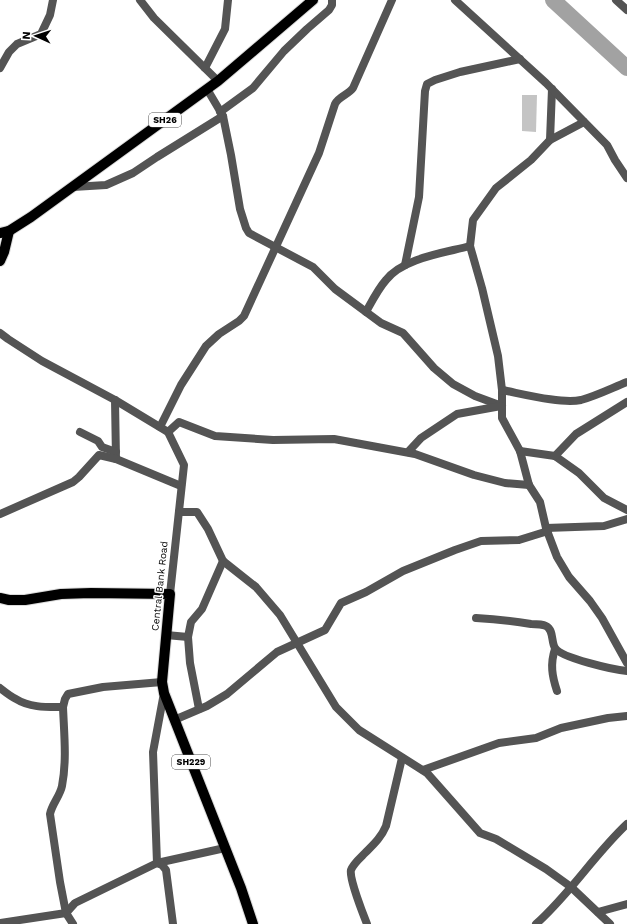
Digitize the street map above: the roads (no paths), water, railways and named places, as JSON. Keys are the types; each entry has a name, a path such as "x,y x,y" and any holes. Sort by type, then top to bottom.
{"main road":[{"name":"SH26","path":"0,261 4,252 5,232 73,187 218,81 313,0"},
{"path":"0,598 9,600 25,600 60,594 91,593 170,594"},
{"name":"Central Bank Road","path":"170,594 162,682 164,693 241,888 253,924"}],"street":[{"path":"0,68 9,52 17,44 41,34 50,16 53,0"},
{"path":"140,0 154,18 218,81"},
{"path":"205,68 225,29 228,0"},
{"path":"73,187 106,185 133,174 222,114 252,88 284,51 329,10 332,5 332,0"},
{"path":"160,427 181,385 206,346 219,334 244,316 320,153 335,104 339,98 347,94 353,88 392,0"},
{"path":"455,0 552,89 584,122 606,145 627,178"},
{"path":"616,0 627,10"},
{"path":"405,265 419,197 427,84 460,72 520,59"},
{"path":"207,89 222,114 240,208 249,233 313,267 335,289 366,312 381,323 403,333 434,368 453,384 475,396 502,406"},
{"path":"550,140 552,89"},
{"path":"584,122 550,140 531,160 496,188 473,220 470,246 482,288 498,356 502,390 502,418 520,451 529,485 540,502 556,557 569,577 590,601 602,618 627,663"},
{"path":"366,312 386,280 405,265 424,258 470,246"},
{"path":"0,333 42,361 115,400 168,432 179,422 215,436 274,440 334,439 408,452 505,483 529,485"},
{"path":"502,390 573,401 581,400 627,382"},
{"path":"115,400 116,455"},
{"path":"555,456 576,434 627,402"},
{"path":"408,452 421,438 457,414 502,406"},
{"path":"80,432 98,441 102,447 116,455 181,486"},
{"name":"Central Bank Road","path":"168,432 184,465 170,594"},
{"path":"520,451 555,456 579,473 604,498 627,510"},
{"path":"0,514 76,480 99,455 116,455"},
{"path":"179,512 197,512 208,529 223,561 256,587 280,615 336,706 359,730 427,773 480,833 496,839 546,869 571,887 610,924"},
{"path":"174,720 227,694 277,652 325,630 341,603 366,592 403,571 481,541 520,540 547,529 604,526 627,519"},
{"path":"199,709 190,663 188,637 191,622 202,609 223,561"},
{"path":"476,618 546,626 551,631 555,649 552,659 552,674 557,691"},
{"path":"166,635 188,637"},
{"path":"555,649 575,660 602,666 608,669 627,671"},
{"path":"73,924 66,913 50,814 60,794 64,770 63,707 65,699 68,694 103,688 162,682"},
{"path":"0,688 17,700 28,704 63,707"},
{"path":"157,863 153,752 164,693"},
{"path":"423,770 499,743 536,738 561,728 608,718 627,716"},
{"path":"367,924 350,872 351,868 383,834 402,758"},
{"path":"536,924 549,913 612,839 627,824"},
{"path":"0,923 66,913 74,903 157,863 225,848"},
{"path":"157,863 162,865 166,870 173,924"},
{"path":"598,912 627,904"}],"waterway":[{"path":"553,0 627,68"}]}
